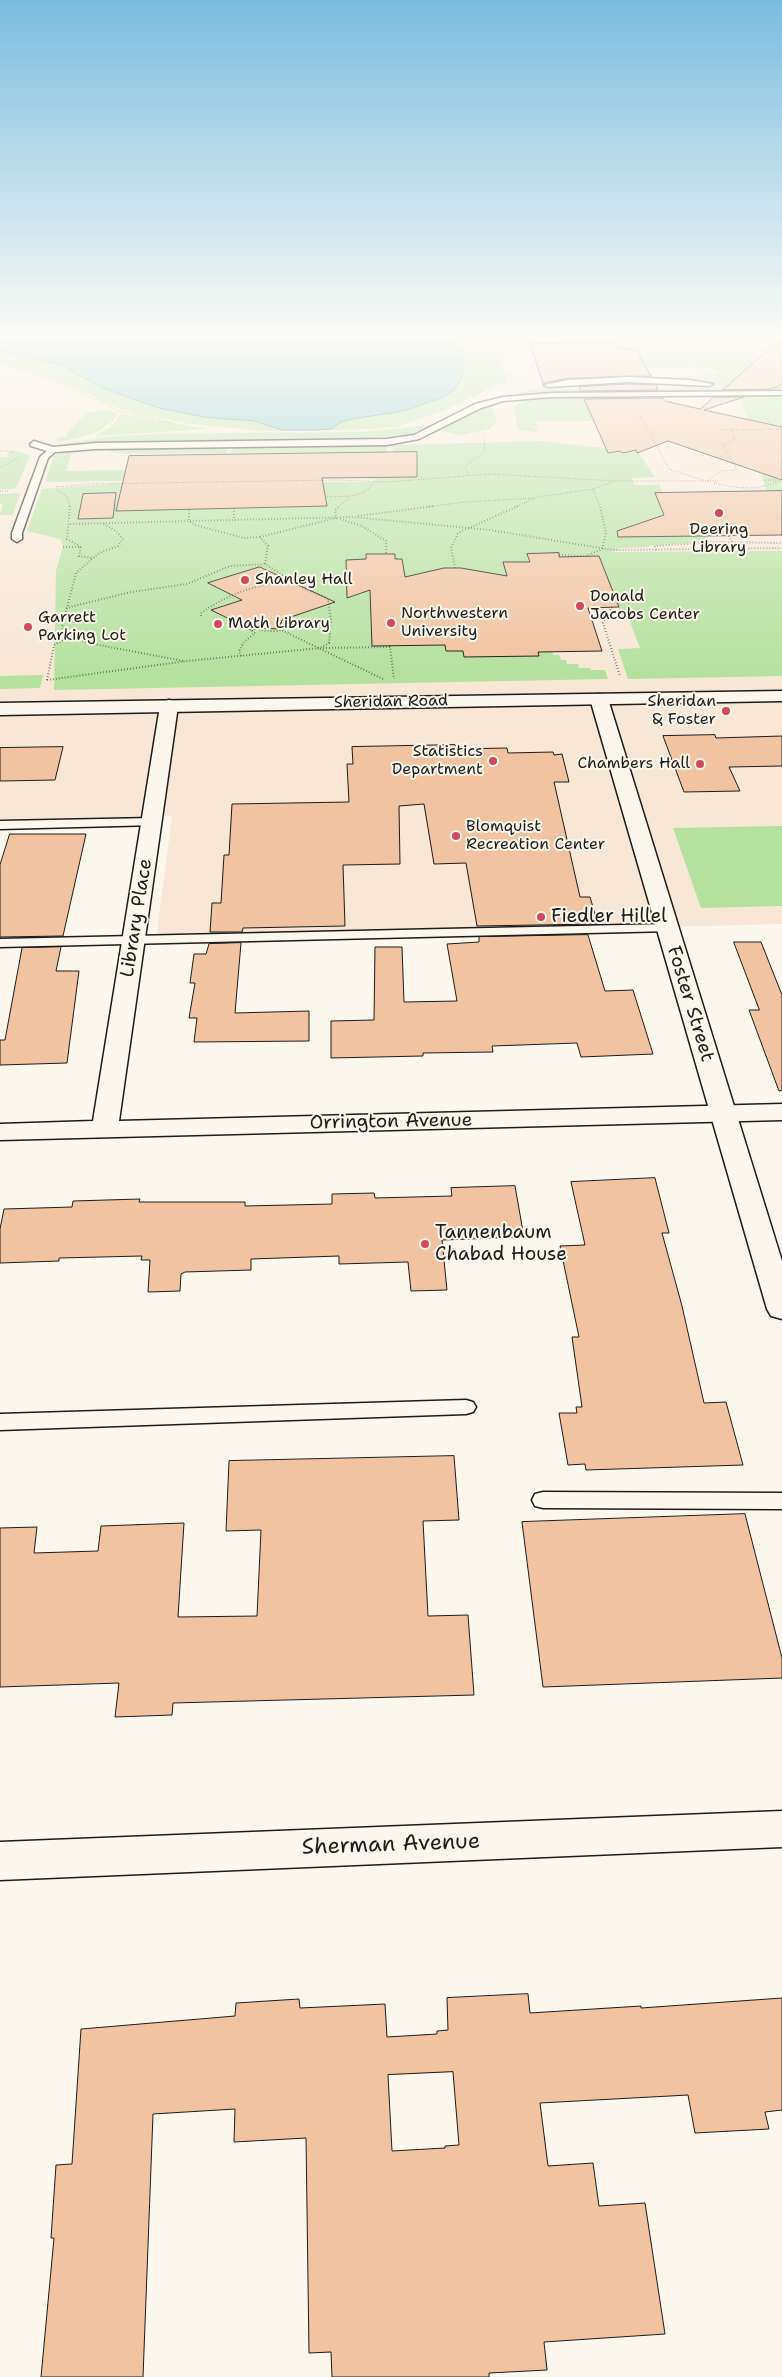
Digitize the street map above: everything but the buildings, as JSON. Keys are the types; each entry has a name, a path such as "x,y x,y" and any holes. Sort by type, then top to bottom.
{"street":[{"name":"Sheridan Road","path":"0,709 782,696"},
{"name":"Foster Street","path":"599,699 782,1309"},
{"name":"Library Place","path":"106,1130 169,706"},
{"name":"Orrington Avenue","path":"0,1132 782,1112"},
{"name":"Sherman Avenue","path":"1,1867 782,1829"}],"lane":[{"path":"50,449 65,449"},
{"path":"17,539 17,533 44,457 54,450"},
{"path":"0,825 152,822"},
{"path":"0,943 667,928"},
{"path":"0,1422 466,1407"},
{"path":"544,1500 782,1501"}],"path":[{"path":"468,475 465,466 485,452 485,449"},
{"path":"657,449 669,469 742,490 771,486 781,480"},
{"path":"708,481 721,471 737,470 725,449"},
{"path":"82,547 69,542 67,539 70,524 69,498 64,491 53,488 89,484 338,480 402,482 468,475 514,474 616,481 719,481"},
{"path":"764,480 781,480"},
{"path":"70,524 353,517 417,507 538,497 593,489 616,481"},
{"path":"325,497 351,496 370,489 374,482"},
{"path":"559,555 594,554 602,549 605,542 606,522 593,489"},
{"path":"336,518 336,510 351,496"},
{"path":"455,568 451,548 453,540 458,533 538,497"},
{"path":"234,508 234,520"},
{"path":"188,521 189,510"},
{"path":"353,517 513,532 602,549 782,548"},
{"path":"188,521 244,538 260,537 336,518 362,526 386,541 386,554"},
{"path":"104,523 116,530 123,539 118,546 93,558 76,573 62,626 70,636 88,643 187,661"},
{"path":"729,536 736,549"},
{"path":"260,537 268,546 264,564"},
{"path":"656,550 654,546 712,542 782,543"},
{"path":"712,542 716,549"},
{"path":"752,542 756,548"},
{"path":"63,547 82,547"},
{"path":"82,547 79,556 93,558"},
{"path":"66,608 132,592 187,584 230,566 264,564 328,599 331,620 329,643 320,648"},
{"path":"201,616 201,613 210,606 227,596 259,585 292,581"},
{"path":"612,607 603,623 622,681"},
{"path":"280,623 286,620 331,620"},
{"path":"248,628 256,633 282,630 289,626 286,620"},
{"path":"277,628 387,681"},
{"path":"256,629 271,632"},
{"path":"242,656 239,651 241,646 256,633"},
{"path":"46,685 54,645 70,636"},
{"path":"47,680 187,661 320,648 390,646 395,685"}],"shaded area":[{"name":"Northwestern University","path":"0,449 782,449 782,924 156,940 172,816 0,819"}],"green space":[{"path":"113,449 228,449 226,453 127,454 107,451"},
{"path":"233,449 386,449 387,452 231,453"},
{"path":"393,449 611,449 638,452 655,477 632,478 635,485 659,485 663,493 655,494 667,521 639,523 644,535 707,536 709,541 620,548 611,552 782,551 782,676 628,679 618,649 640,648 629,619 623,619 599,557 445,642 446,651 463,651 465,657 551,648 553,655 559,655 561,660 566,660 567,664 578,664 579,668 590,668 591,670 605,670 608,679 54,690 56,570 63,547 61,539 27,531 42,489 125,483 374,482 376,479 361,478 379,477 394,457"},
{"path":"755,449 782,449 782,520 751,491 766,490"},
{"path":"8,451 19,451 30,456 17,486 13,489 0,489 0,457 7,457"},
{"path":"63,451 85,451 71,454 66,471 125,470 123,481 45,482 54,456"},
{"path":"20,493 13,515 0,515 3,504 0,504 0,494"},
{"path":"43,675 40,688 0,689 0,676"},
{"path":"782,826 782,906 701,908 673,828"}],"place":[{"name":"Deering Library","path":"719,513"},
{"name":"Shanley Hall","path":"245,580"},
{"name":"Donald Jacobs Center","path":"580,606"},
{"name":"Northwestern University","path":"391,623"},
{"name":"Math Library","path":"218,624"},
{"name":"Garrett Parking Lot","path":"28,627"},
{"name":"Sheridan & Foster","path":"726,711"},
{"name":"Statistics Department","path":"493,761"},
{"name":"Chambers Hall","path":"700,764"},
{"name":"Blomquist Recreation Center","path":"456,836"},
{"name":"Fiedler Hillel","path":"541,917"},
{"name":"Tannenbaum Chabad House","path":"425,1244"}]}
